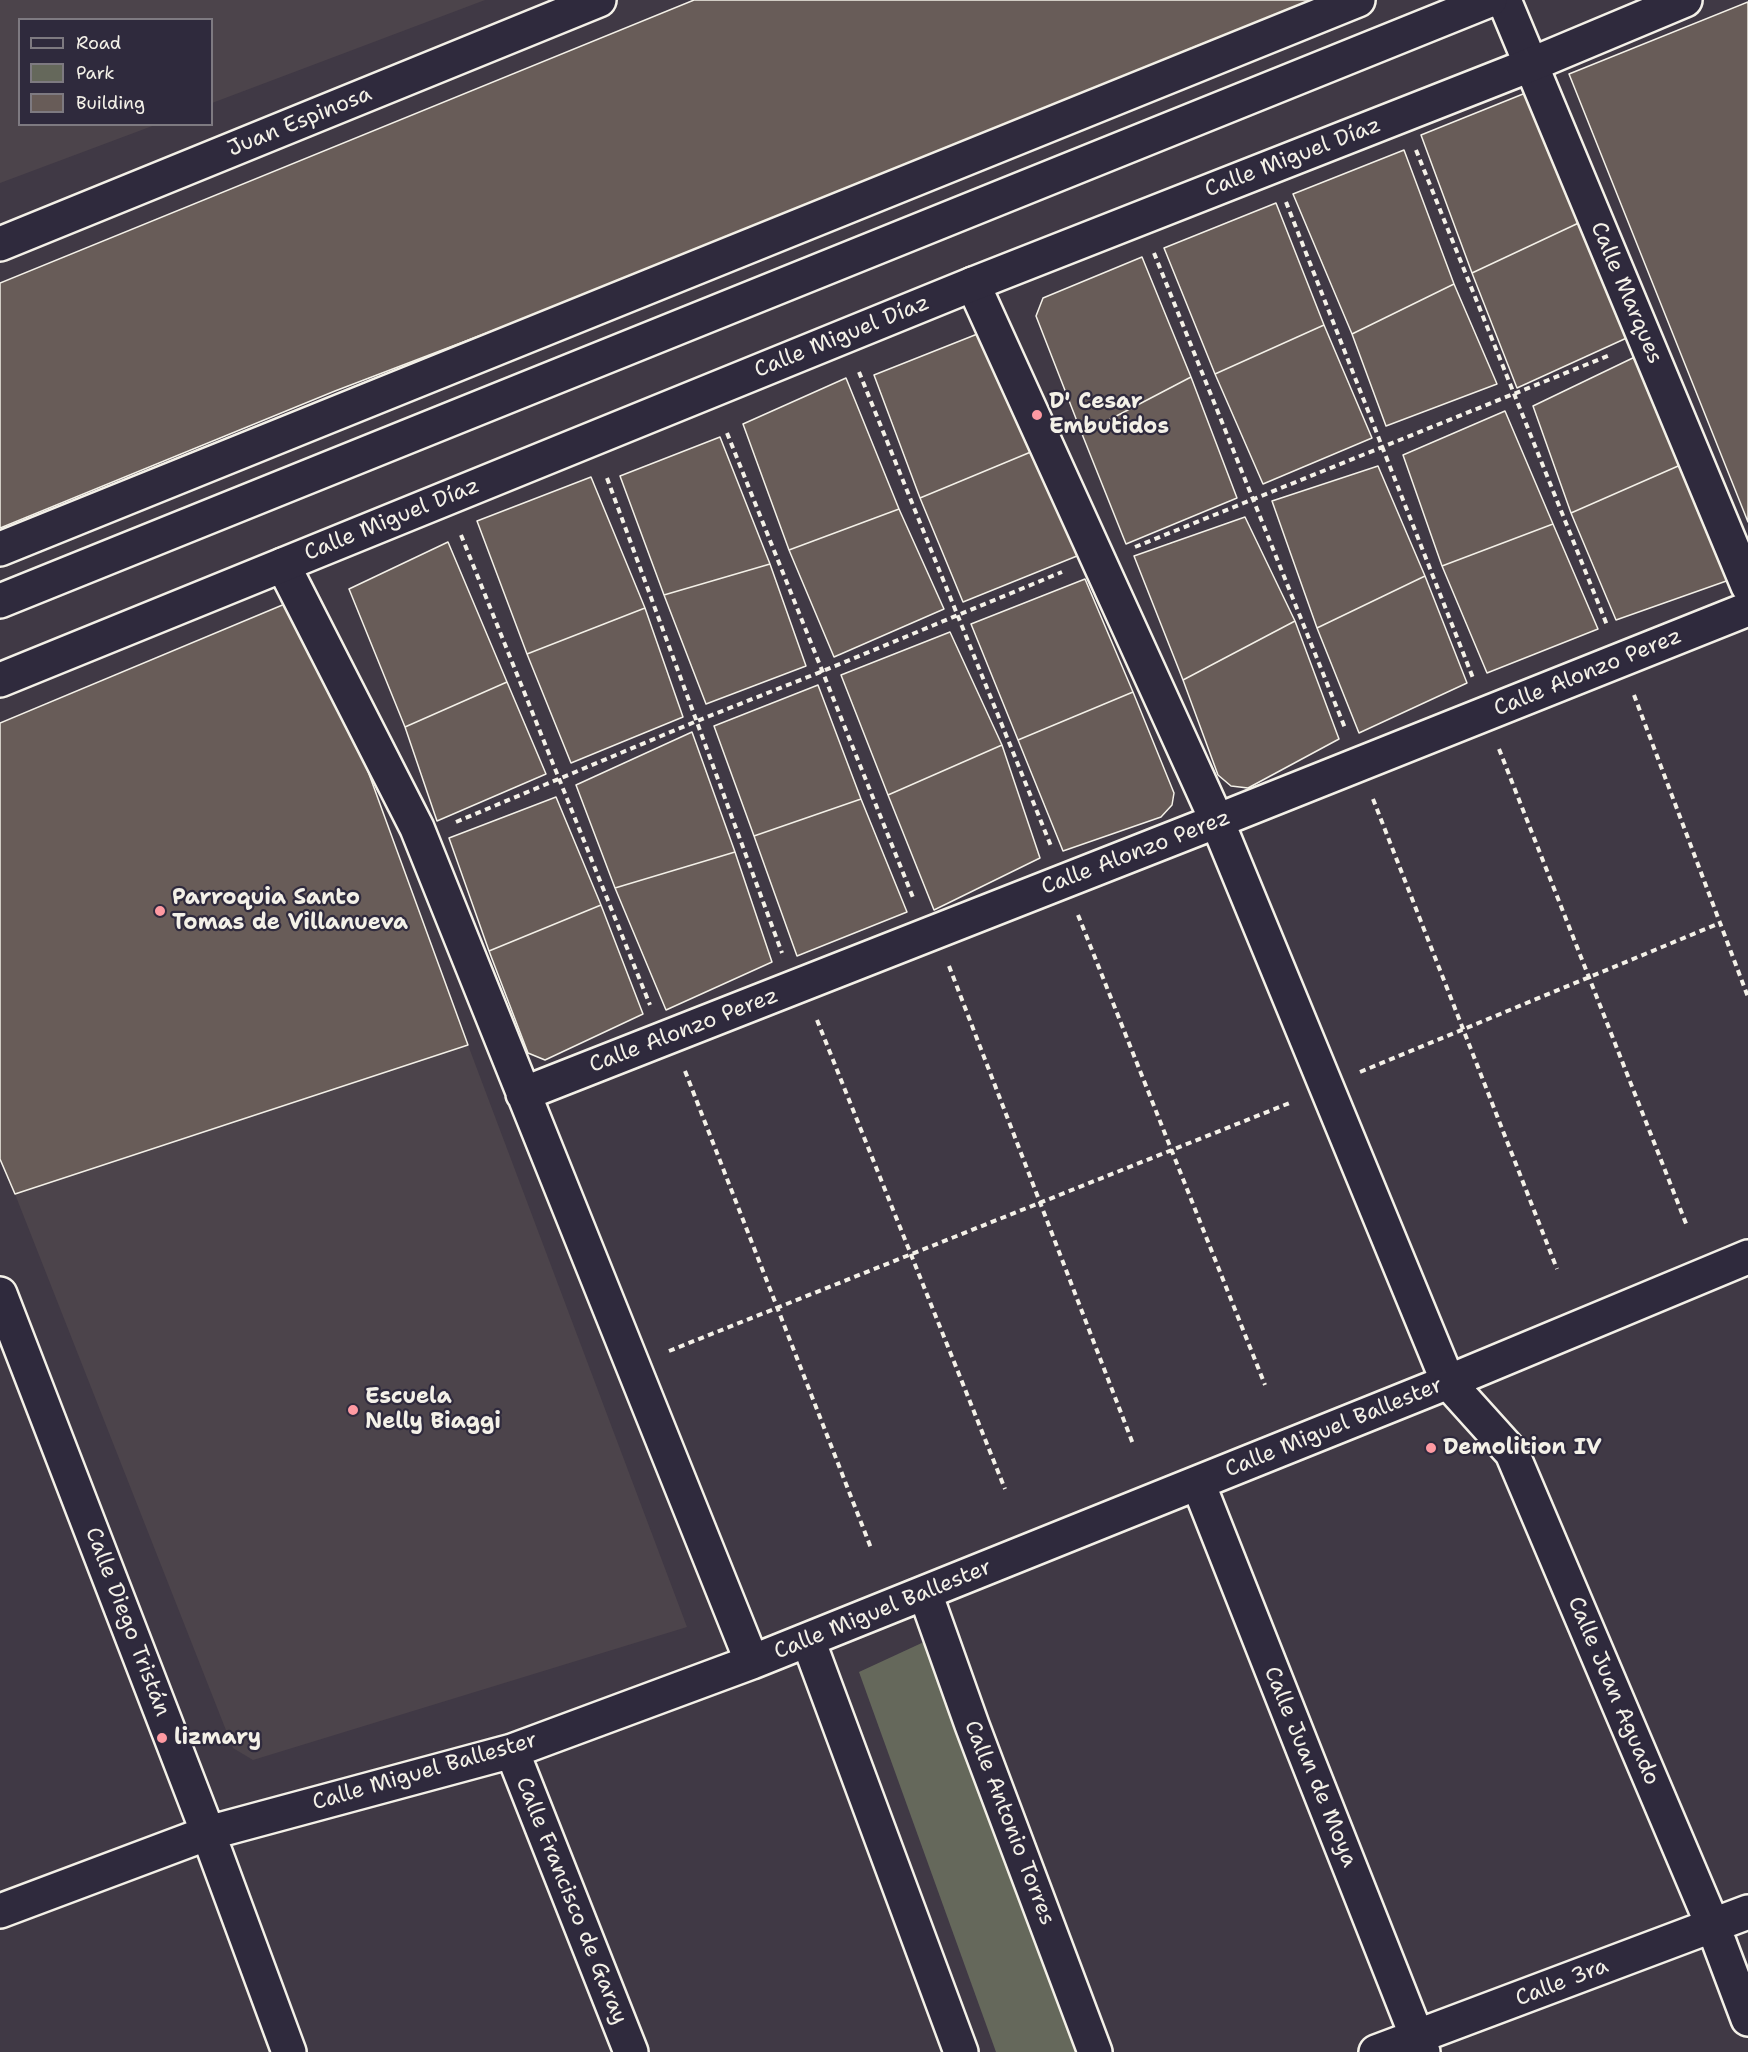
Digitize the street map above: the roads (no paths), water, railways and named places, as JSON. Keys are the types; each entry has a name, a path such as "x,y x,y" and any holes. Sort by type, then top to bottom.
{"street":[{"name":"Juan Espinosa","path":"0,244 599,0"},
{"path":"0,549 1358,0"},
{"path":"0,601 1490,0"},
{"name":"Calle Marques","path":"1504,0 1748,586"},
{"name":"Calle Miguel Díaz","path":"0,680 973,284 1530,65 1685,0"},
{"name":"Calle Juan Aguado","path":"973,284 1217,821 1448,1382 1512,1453 1713,1926 1748,2019"},
{"path":"283,565 417,828 752,1662"},
{"name":"Calle Alonzo Perez","path":"523,1094 1748,609"},
{"name":"Calle Miguel Ballester","path":"0,1911 208,1833 512,1750 752,1662 1448,1382 1748,1257"},
{"name":"Calle Diego Tristán","path":"0,1296 208,1833 288,2052"},
{"name":"Calle Juan de Moya","path":"1198,1483 1420,2044"},
{"name":"Calle Antonio Torres","path":"925,1593 1095,2052"},
{"path":"808,1641 962,2052"},
{"name":"Calle Francisco de Garay","path":"512,1750 631,2052"},
{"name":"Calle 3ra","path":"1376,2052 1420,2044 1748,1912"}],"place":[{"name":"D' Cesar Embutidos","path":"1037,415"},
{"name":"Parroquia Santo Tomas de Villanueva","path":"160,911"},
{"name":"Escuela Nelly Biaggi","path":"353,1410"},
{"name":"Demolition IV","path":"1431,1448"},
{"name":"lizmary","path":"162,1738"}]}
